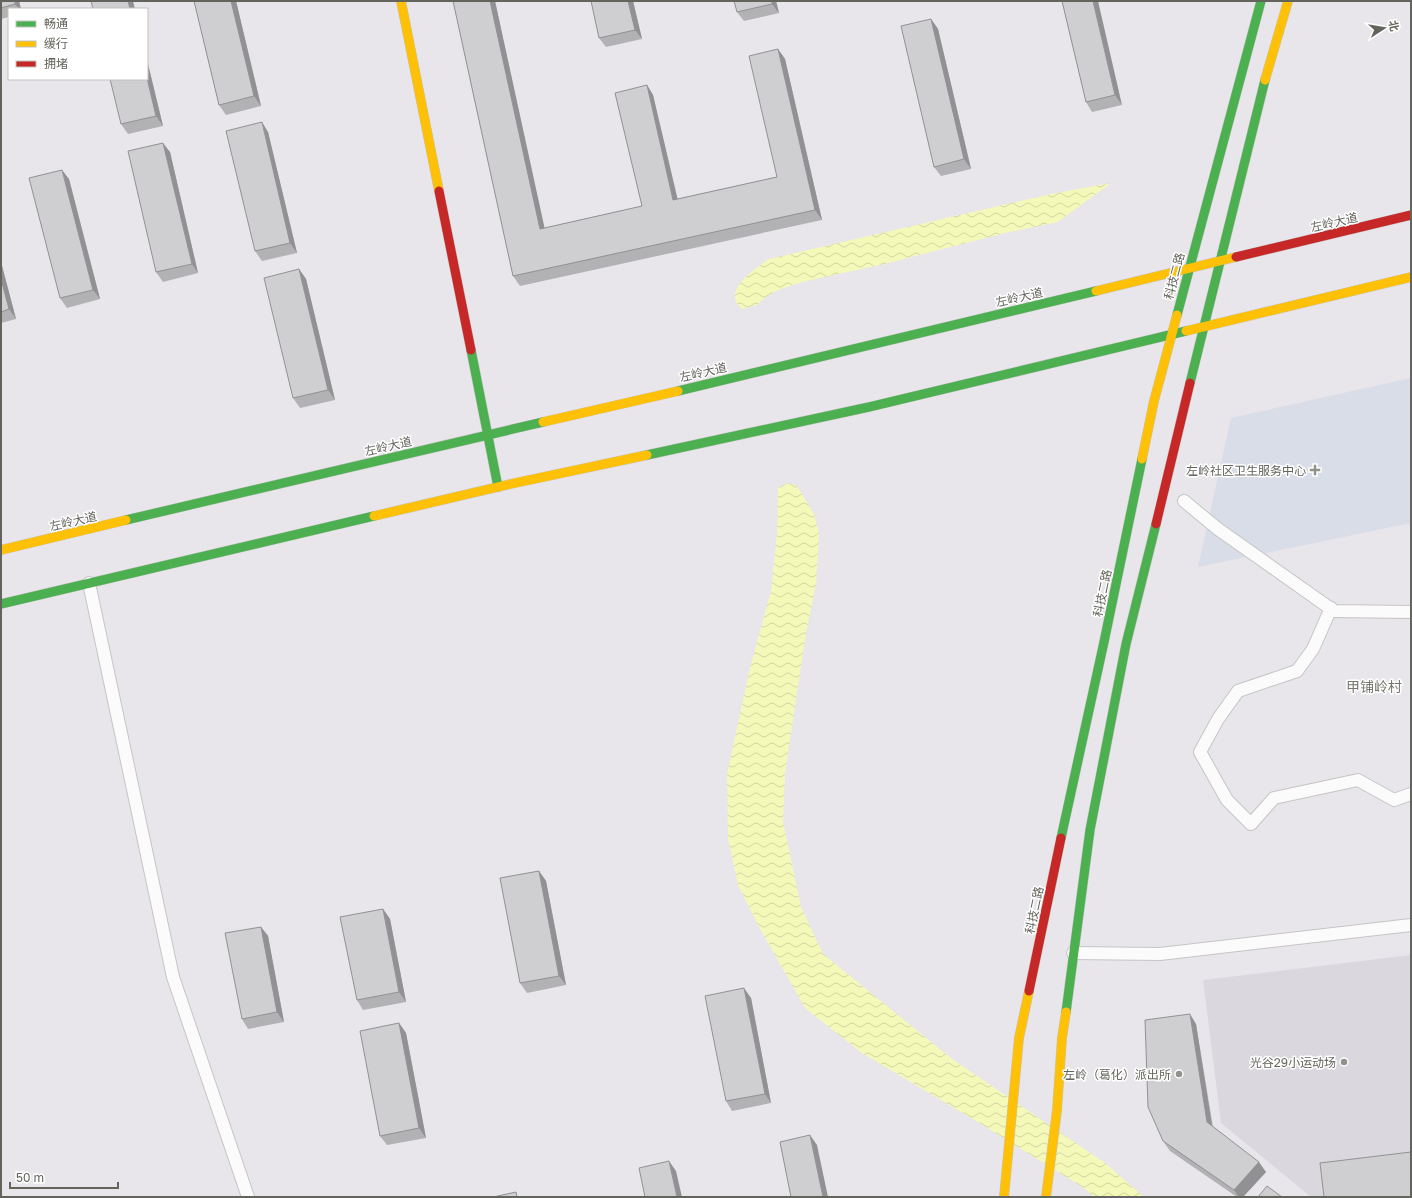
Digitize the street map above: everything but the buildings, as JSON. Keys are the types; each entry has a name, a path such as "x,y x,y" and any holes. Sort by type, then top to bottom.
{"street":[{"path":"401,1 489,435 498,487"},
{"name":"科技二路","path":"1004,1197 1019,1038 1154,401 1261,1"},
{"path":"1046,1197 1057,1110 1062,1038 1090,830 1126,644 1265,79 1288,1"},
{"name":"左岭大道","path":"1,550 1189,269 1411,215"},
{"path":"1,604 498,487 868,407 1411,277"},
{"path":"1184,501 1218,529 1334,610 1411,612"},
{"path":"89,583 173,977 248,1197"},
{"path":"1331,608 1313,649 1297,671 1238,691 1218,719 1200,752 1227,800 1251,824 1274,798 1358,780 1394,800 1411,794"},
{"path":"1073,953 1160,954 1411,925"}],"shaded area":[{"name":"左岭社区卫生服务中心","path":"1411,378 1411,523 1198,567 1231,418"},
{"path":"1411,955 1411,1197 1311,1197 1221,1123 1203,980"}],"water":[{"path":"1111,183 1058,222 1005,233 884,264 802,282 778,290 766,297 757,305 742,309 736,302 735,296 740,283 769,259 1051,194"},
{"path":"788,483 796,485 802,494 814,514 819,534 816,584 806,633 785,773 783,822 801,907 823,954 952,1059 1105,1163 1144,1197 1094,1197 1084,1188 862,1053 805,1008 759,927 738,885 728,838 727,774 750,668 771,591 777,533 778,488"}],"traffic: fast":[{"path":"1177,315 1261,1"},
{"path":"1190,383 1265,80"},
{"path":"678,391 1096,291"},
{"path":"647,455 869,407 1186,331"},
{"path":"471,350 498,487"},
{"path":"126,520 543,422"},
{"path":"1061,838 1142,459"},
{"path":"1,604 374,516"},
{"path":"1066,1012 1090,830 1126,644 1156,524"}],"traffic: slow":[{"path":"401,1 439,191"},
{"path":"1265,80 1288,1"},
{"path":"1096,291 1236,257"},
{"path":"1186,331 1411,277"},
{"path":"1142,459 1154,401 1177,315"},
{"path":"543,422 678,391"},
{"path":"374,516 515,483 647,455"},
{"path":"1,550 126,520"},
{"path":"1004,1197 1019,1038 1029,991"},
{"path":"1046,1197 1057,1110 1062,1038 1066,1012"}],"traffic: jam":[{"path":"439,191 471,350"},
{"path":"1236,257 1411,215"},
{"path":"1156,524 1190,383"},
{"path":"1029,991 1061,838"}],"place":[{"name":"左岭社区卫生服务中心","path":"1315,470"},
{"name":"光谷29小运动场","path":"1344,1062"},
{"name":"左岭（葛化）派出所","path":"1179,1074"}],"district":[{"name":"甲铺岭村","path":"1374,686"}]}
